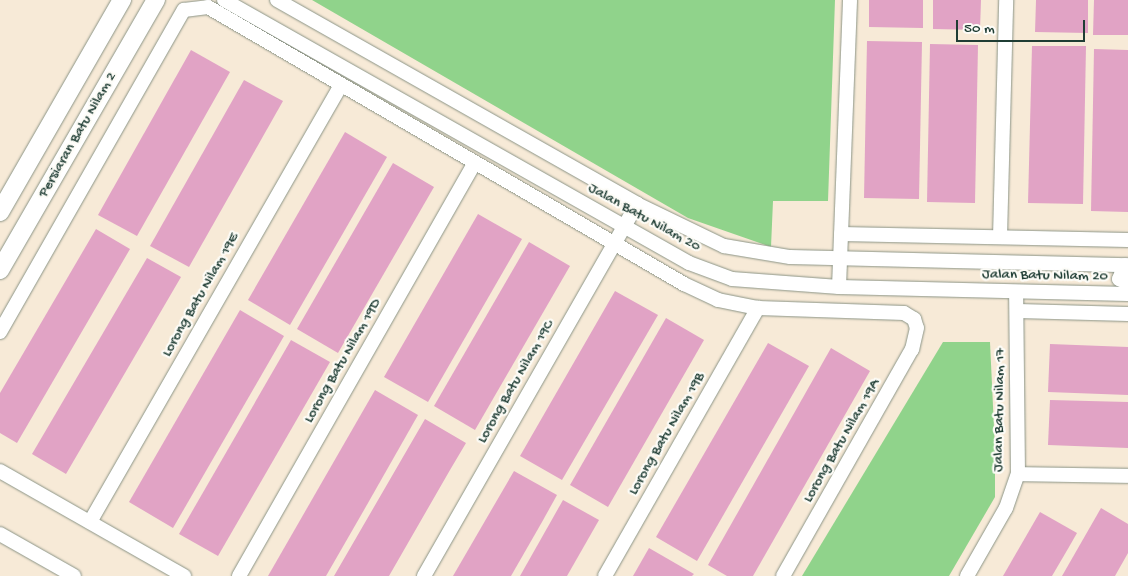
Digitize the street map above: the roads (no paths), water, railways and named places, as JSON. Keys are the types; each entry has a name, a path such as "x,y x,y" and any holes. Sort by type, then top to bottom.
{"street":[{"name":"Persiaran Batu Nilam 2","path":"0,212 122,0"},
{"name":"Persiaran Batu Nilam 2","path":"0,270 156,0"},
{"name":"Jalan Batu Nilam 20","path":"224,0 689,264 732,279 839,286 1016,293 1128,294"},
{"name":"Jalan Batu Nilam 20","path":"277,0 637,204 724,246 759,254 841,258 1126,265 1119,279 1128,283"},
{"path":"839,286 850,0"},
{"path":"1000,237 1006,0"},
{"path":"0,332 184,10 208,7 684,284 718,300 758,308"},
{"name":"Lorong Batu Nilam 19E","path":"90,522 341,85"},
{"name":"Lorong Batu Nilam 19D","path":"239,576 476,163"},
{"name":"Lorong Batu Nilam 19C","path":"424,576 637,204"},
{"path":"841,234 1128,240"},
{"name":"Jalan Batu Nilam 17","path":"967,576 1006,508 1018,474 1018,311 1016,293"},
{"name":"Lorong Batu Nilam 19A","path":"758,308 904,313 914,319 917,328 912,349 784,576"},
{"name":"Lorong Batu Nilam 19B","path":"605,576 758,308"},
{"path":"1018,311 1128,314"},
{"path":"0,471 184,576"},
{"path":"1018,474 1128,476"},
{"path":"0,534 69,575"}]}
